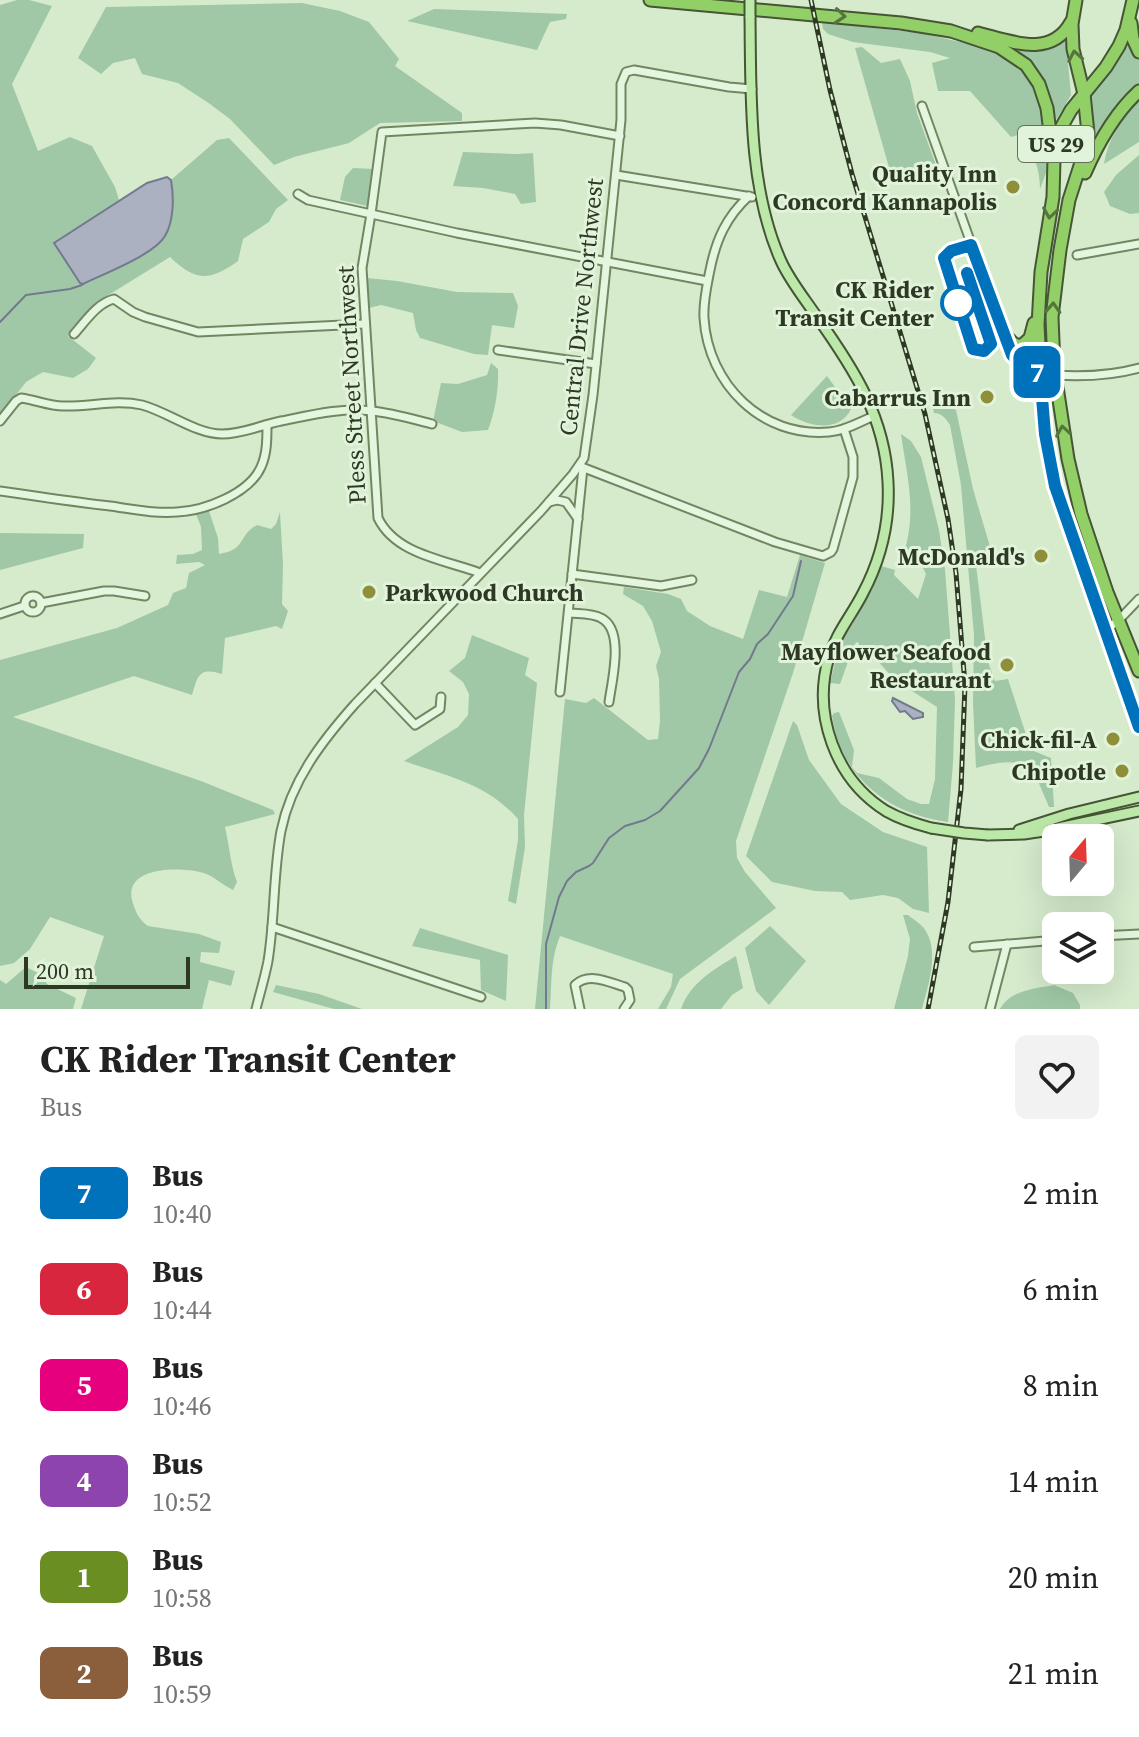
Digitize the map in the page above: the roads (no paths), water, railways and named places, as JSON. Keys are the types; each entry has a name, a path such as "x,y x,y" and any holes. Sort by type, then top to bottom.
{"highway":[{"path":"650,0 875,20 951,31 999,47 1021,60 1039,84 1047,108 1053,168"},
{"name":"US 29","path":"1076,0 1072,17 1073,49 1089,125 1061,241 1052,317 1055,376 1074,488 1088,538 1139,671"},
{"path":"1131,8 1132,33 1139,52"},
{"name":"US 29","path":"1131,8 1123,38 1115,53 1071,110 1057,141 1039,303 1040,373 1052,475 1139,727"},
{"path":"951,31 960,29 1040,45 1060,37 1072,17"},
{"path":"1061,241 1074,200 1098,144 1122,108 1139,91"},
{"path":"1003,333 1014,344 1025,344 1032,332 1039,303"}],"main road":[{"path":"750,0 755,196 783,265 861,384 885,453 886,520 878,557 869,581 838,634 829,656 824,691 825,716 834,751 854,783 886,810 931,828 988,835 1024,834 1139,811"},
{"path":"1004,834 1139,797"}],"street":[{"name":"Central Drive Northwest","path":"256,1009 268,960 281,830 305,768 326,737 375,683 581,467 586,448 616,175 621,84 626,72 634,70 752,89"},
{"path":"922,106 1015,359 1025,367 1055,376 1139,368"},
{"name":"Pless Street Northwest","path":"480,573 398,542 378,518 362,268 382,132 535,123 620,136"},
{"path":"616,175 755,196"},
{"path":"298,194 308,200 457,233 707,281"},
{"path":"755,196 733,211 718,236 707,281 704,309 706,338 721,376 751,411 783,427 827,432 844,429 874,416"},
{"path":"1077,255 1139,244"},
{"path":"74,334 107,300 114,299 145,317 198,332 364,324"},
{"path":"498,350 596,364"},
{"path":"0,421 21,398 66,406 127,402 219,434 350,410 371,411 432,424"},
{"path":"0,491 149,511 191,511 226,498 248,484 261,468 267,425"},
{"path":"560,692 570,613 581,467 775,542 823,556 833,549 853,477 853,457 844,429"},
{"path":"549,502 566,502 578,519"},
{"path":"572,574 661,586 692,580"},
{"path":"0,614 24,606 34,613 41,603 104,591 145,596"},
{"path":"1105,630 1139,599"},
{"path":"570,613 602,618 612,628 616,641 609,702"},
{"path":"375,683 415,725 440,709 441,697"},
{"path":"272,927 481,997"},
{"path":"1114,935 1139,934"},
{"path":"974,947 1042,941"},
{"path":"990,1009 1007,944"},
{"path":"580,1009 575,985 583,978 590,978 625,987 630,1000 624,1009"}],"water":[{"path":"167,177 171,180 173,201 165,236 139,257 80,283 54,243 147,183"},
{"path":"893,698 923,713 923,717 913,719 905,711 900,712"}],"waterway":[{"path":"0,322 26,295 82,285"},
{"path":"546,1009 546,944 559,897 567,881 593,863 609,838 625,826 660,811 699,768 739,672 793,596 801,561"}],"railway":[{"path":"811,0 852,174 925,414 948,519 956,573 965,685 961,789 948,902 928,1009"}],"place":[{"name":"Quality Inn Concord Kannapolis","path":"1013,187"},
{"name":"CK Rider Transit Center","path":"958,303"},
{"name":"Cabarrus Inn","path":"987,397"},
{"name":"McDonald's","path":"1041,556"},
{"name":"Parkwood Church","path":"369,592"},
{"name":"Mayflower Seafood Restaurant","path":"1007,665"},
{"name":"Chick-fil-A","path":"1113,739"},
{"name":"Chipotle","path":"1122,771"}]}
